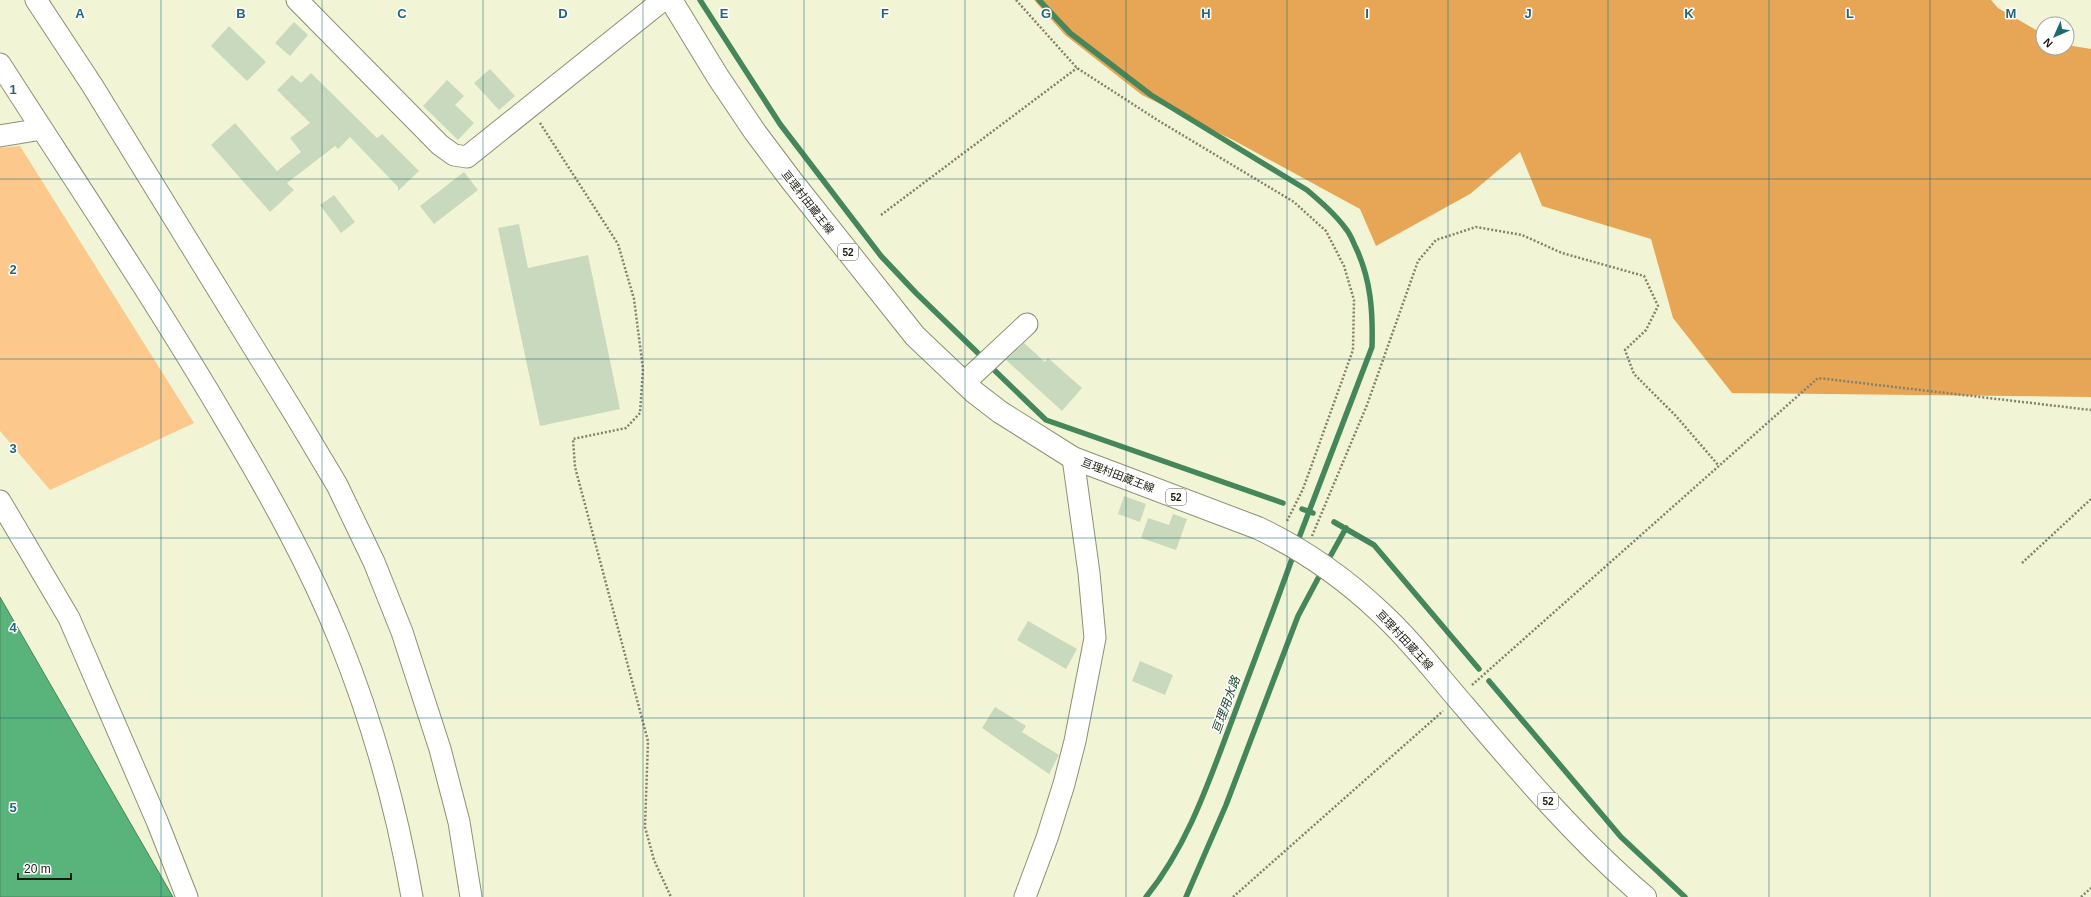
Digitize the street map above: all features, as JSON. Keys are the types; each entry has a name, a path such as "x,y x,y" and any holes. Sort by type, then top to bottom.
{"main road":[{"name":"亘理村田蔵王線","path":"671,0 718,77 755,132 791,180 915,336 964,383 1000,412 1073,458 1251,525 1279,538 1305,553 1341,577 1380,612 1522,773 1585,841 1645,897"}],"street":[{"path":"36,0 92,85 337,485 374,562 402,632 440,748 459,822 471,897"},
{"path":"298,0 440,145 454,155 467,157 663,0"},
{"path":"0,64 202,379 276,507 295,544 339,639 362,704 386,781 412,897"},
{"path":"0,136 42,129"},
{"path":"964,383 1027,324"},
{"path":"1025,897 1047,838 1064,784 1075,741 1095,638 1089,573 1073,458"},
{"path":"0,501 69,618 157,820 187,897"}],"path":[{"path":"1016,0 1077,68 1159,121 1294,202 1326,231 1344,266 1354,300 1353,350 1303,489 1279,538"},
{"path":"882,215 1077,68"},
{"path":"530,108 618,244 634,299 643,369 640,414 626,428 573,439 574,467 648,741 645,827 654,860 672,897"},
{"path":"1305,553 1367,405 1418,261 1436,240 1476,227 1522,235 1562,253 1644,276 1658,306 1646,330 1625,350 1634,374 1676,416 1719,466"},
{"path":"1233,897 1818,378 2091,410"},
{"path":"2022,563 2091,499"},
{"path":"2081,897 2091,888"}],"shaded area":[{"path":"1034,0 1991,0 1998,8 2035,29 2035,56 2075,56 2075,46 2091,49 2091,397 1732,393 1673,318 1651,239 1542,206 1520,152 1470,194 1376,246 1360,209 1233,140 1142,95 1065,35"},
{"path":"20,146 194,423 50,490 0,431 0,148"},
{"path":"0,597 173,897 0,897"}],"building":[{"path":"294,22 308,35 290,56 275,43"},
{"path":"229,26 266,62 247,81 211,46"},
{"path":"490,69 515,96 499,110 474,83"},
{"path":"311,73 377,138 382,134 419,171 398,191 398,187 350,137 338,149 335,146 287,183 294,190 270,212 211,145 235,123 277,171 301,152 290,138 310,123 277,90 292,75 301,83"},
{"path":"447,80 464,96 455,105 474,123 458,140 423,106"},
{"path":"464,172 478,190 434,224 420,206"},
{"path":"334,195 355,222 341,233 320,205"},
{"path":"519,224 528,268 588,255 620,409 540,426 498,228"},
{"path":"1024,343 1045,362 1048,358 1082,388 1062,411 1006,360"},
{"path":"1124,496 1146,504 1140,522 1118,514"},
{"path":"1173,514 1187,519 1176,550 1141,538 1148,518 1169,525"},
{"path":"1028,621 1077,649 1066,669 1017,640"},
{"path":"1140,661 1173,675 1165,695 1132,681"},
{"path":"995,707 1026,726 1022,732 1059,755 1049,774 982,728"}],"waterway":[{"path":"700,0 780,124 881,256 916,293 982,357"},
{"path":"1039,0 1070,33 1151,95 1307,190 1337,218 1352,238 1361,260 1368,284 1372,321 1372,347 1297,543"},
{"path":"990,366 1046,420 1283,503"},
{"name":"亘理用水路","path":"1302,509 1313,513"},
{"path":"1334,522 1374,545 1479,669"},
{"path":"1326,564 1346,528"},
{"name":"亘理用水路","path":"1146,897 1175,855 1197,810 1294,553"},
{"path":"1186,897 1226,805 1298,616 1322,571"},
{"path":"1489,681 1621,837 1685,897"}]}
